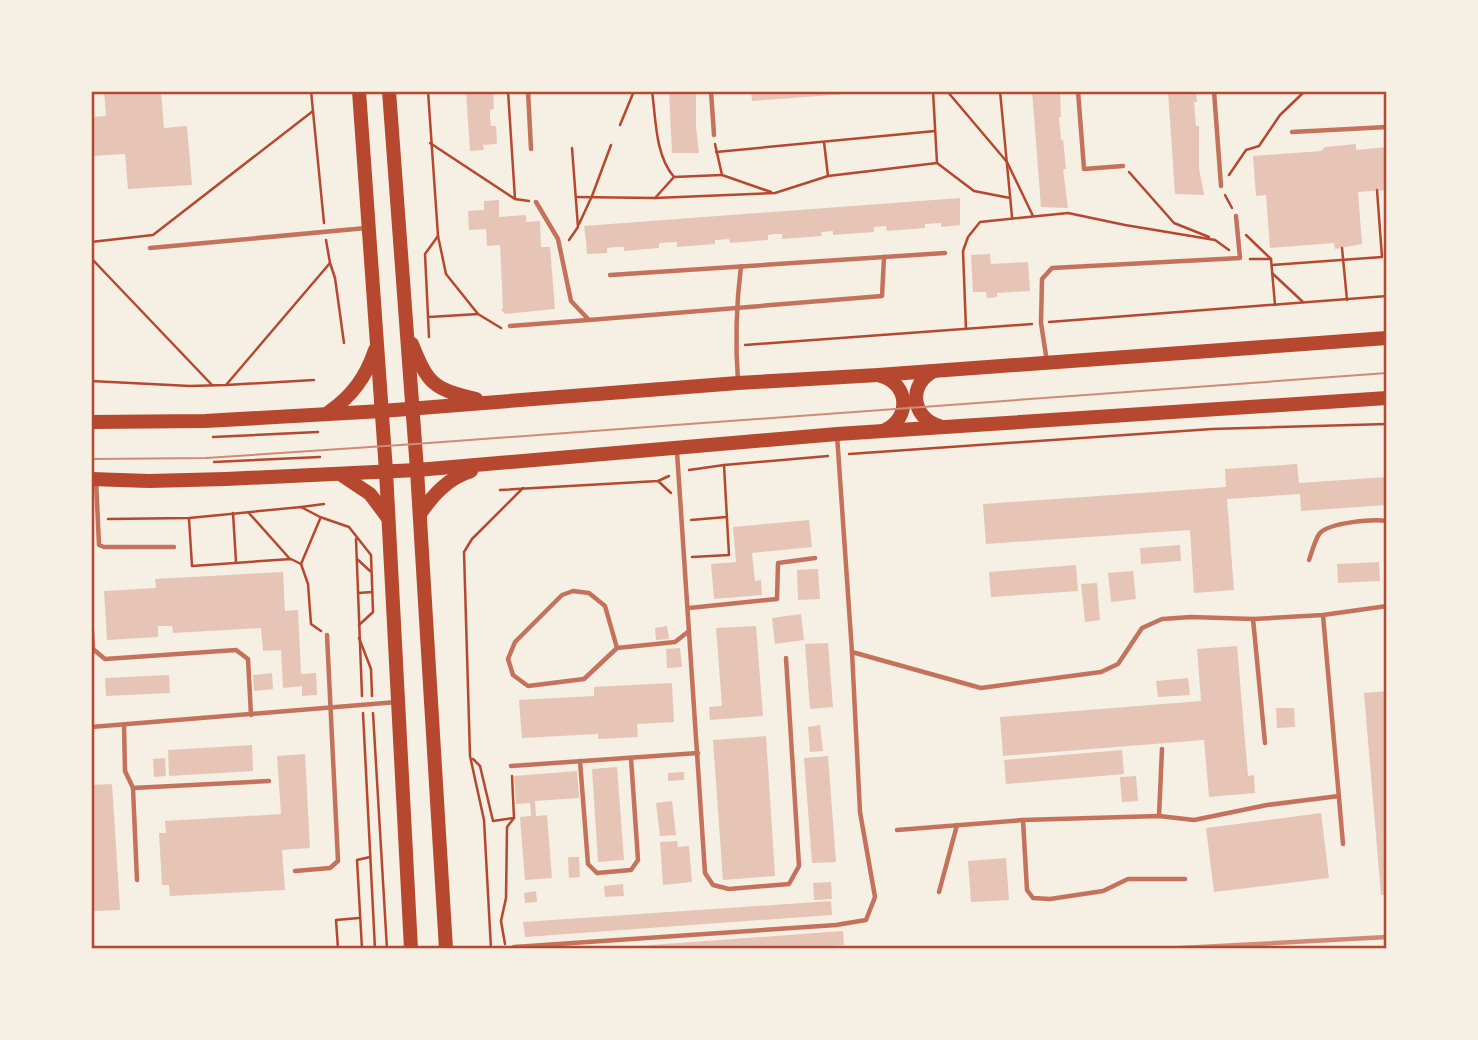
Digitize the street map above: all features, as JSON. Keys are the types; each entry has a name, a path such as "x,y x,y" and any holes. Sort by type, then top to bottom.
{"main road":[{"path":"359,91 386,471 411,949"},
{"path":"389,91 417,470 446,949"},
{"path":"407,333 423,371 435,385 456,394 489,402"},
{"path":"91,422 205,421 382,411 738,383 1387,338"},
{"path":"329,412 343,402 364,377 378,341"},
{"path":"939,370 926,376 921,382 916,403 926,420 944,427"},
{"path":"878,375 897,384 904,404 899,419 880,432"},
{"path":"94,479 149,481 417,470 837,434 1387,398"},
{"path":"419,514 437,493 458,475 496,464"},
{"path":"340,474 370,494 388,519"}],"lane":[{"path":"528,91 531,149"},
{"path":"711,91 714,135"},
{"path":"1078,91 1084,169 1123,166"},
{"path":"1214,91 1221,186"},
{"path":"1292,132 1387,127"},
{"path":"536,202 558,239 571,301 589,320"},
{"path":"1046,362 1041,323 1042,279 1052,268 1240,258 1236,216"},
{"path":"150,248 369,228"},
{"path":"610,275 945,253"},
{"path":"510,326 882,296 884,257"},
{"path":"738,383 735,346 741,266"},
{"path":"514,947 836,925 866,920 875,897 860,812 837,434"},
{"path":"677,448 705,873 713,885 729,890 789,884 799,866 786,658"},
{"path":"94,479 99,545 174,547"},
{"path":"1309,559 1320,533 1333,526 1387,521"},
{"path":"689,608 777,598 778,563 815,558"},
{"path":"617,648 605,606 589,593 573,591 562,595 515,642 508,659 513,675 528,686 584,679 617,648 675,642 690,630"},
{"path":"852,652 981,688 1101,671 1118,664 1142,628 1162,619 1254,619 1323,615 1387,606"},
{"path":"91,615 93,649 105,659 236,650 248,659 251,715"},
{"path":"1323,615 1343,844"},
{"path":"1254,619 1265,743"},
{"path":"295,871 330,868 338,861 327,635"},
{"path":"91,727 398,702"},
{"path":"124,725 125,771 133,788 137,880"},
{"path":"1159,816 1162,749"},
{"path":"511,766 698,753"},
{"path":"580,761 588,864 597,873 631,870 638,860 631,758"},
{"path":"133,788 269,781"},
{"path":"897,830 1023,820 1159,816 1194,820 1267,805 1339,796"},
{"path":"1023,820 1027,890 1033,898 1050,899 1103,891 1128,879 1185,878"},
{"path":"939,892 957,825"}],"path":[{"path":"311,91 324,232 335,278 344,343"},
{"path":"428,91 438,236 446,274 478,314 499,328"},
{"path":"508,91 515,199"},
{"path":"620,125 634,91"},
{"path":"652,91 659,145 668,170 674,177"},
{"path":"933,91 937,163"},
{"path":"947,91 1007,162 1034,216"},
{"path":"1000,91 1012,217"},
{"path":"1275,305 1271,259 1245,234 1221,186 1246,150 1259,146 1280,115 1305,91"},
{"path":"91,242 153,235 313,111"},
{"path":"716,152 935,131"},
{"path":"714,135 722,175"},
{"path":"824,142 828,176"},
{"path":"430,143 515,199 536,202"},
{"path":"561,252 578,227 593,196 611,145"},
{"path":"572,148 578,227"},
{"path":"576,197 655,198 775,193 828,176 937,163 974,191 1010,198"},
{"path":"1123,166 1174,223 1215,240 1240,258"},
{"path":"655,198 674,177 722,175 775,193"},
{"path":"1272,265 1382,257 1377,190"},
{"path":"966,330 963,251 968,237 980,222 1068,213 1215,240"},
{"path":"429,337 425,254 438,236"},
{"path":"1342,248 1347,300"},
{"path":"91,258 214,386"},
{"path":"1252,260 1271,259"},
{"path":"226,385 330,263"},
{"path":"1272,274 1304,303"},
{"path":"735,346 1387,296"},
{"path":"428,317 478,314"},
{"path":"91,381 214,386 314,380"},
{"path":"500,490 658,481 680,472 724,465 838,455 1212,429 1387,424"},
{"path":"213,437 318,432"},
{"path":"214,462 320,457"},
{"path":"685,557 729,555 724,465"},
{"path":"491,949 484,820 470,756 464,552 472,539 523,488"},
{"path":"97,520 189,517 324,504"},
{"path":"301,507 349,527 371,555 373,612 358,626"},
{"path":"248,512 291,559 301,564"},
{"path":"233,513 236,562"},
{"path":"189,517 192,566 291,559"},
{"path":"320,517 301,564 308,584 311,624 327,635"},
{"path":"683,521 726,517"},
{"path":"356,539 358,635 375,949"},
{"path":"357,559 371,572"},
{"path":"357,593 372,592"},
{"path":"358,635 371,669 387,949"},
{"path":"470,756 480,766 493,821 514,818"},
{"path":"505,946 501,921 506,898 507,827 514,818 511,766"},
{"path":"362,949 357,860 370,857"},
{"path":"338,949 336,919 359,918"}],"building":[{"path":"104,91 161,91 164,128 187,126 192,185 128,189 125,154 91,156 91,117 106,116"},
{"path":"466,91 493,91 494,109 490,110 490,118 491,126 496,126 497,144 483,145 484,150 470,151"},
{"path":"669,91 696,91 699,153 672,153"},
{"path":"751,91 858,91 858,93 752,101"},
{"path":"1032,91 1060,91 1059,117 1068,208 1041,207"},
{"path":"1168,91 1196,91 1197,102 1194,102 1196,126 1199,126 1199,168 1204,195 1175,194"},
{"path":"1356,144 1356,150 1387,147 1387,190 1358,192 1362,244 1335,249 1334,243 1270,248 1266,195 1256,196 1253,156 1321,151 1325,147"},
{"path":"960,198 960,225 941,227 941,223 925,224 925,228 887,231 886,226 874,227 874,232 833,235 833,231 821,232 822,236 782,239 782,234 775,234 768,235 768,240 730,243 729,239 715,240 715,244 677,247 677,242 659,243 659,248 624,251 624,247 616,247 607,248 607,253 587,254 584,226"},
{"path":"499,200 499,217 526,215 526,222 540,221 541,247 550,247 555,309 505,314 501,310 500,245 487,246 486,229 469,230 468,211 484,210 484,201"},
{"path":"990,254 991,264 1028,262 1030,291 997,293 997,297 987,298 986,292 973,292 971,255"},
{"path":"1297,464 1299,483 1387,477 1387,505 1301,511 1300,494 1227,499 1234,590 1194,593 1190,530 986,544 983,504 1226,487 1225,469"},
{"path":"809,520 812,547 752,553 755,581 761,580 762,595 714,599 711,564 736,562 733,527"},
{"path":"1180,545 1181,561 1141,564 1140,548"},
{"path":"1379,562 1380,581 1338,583 1337,564"},
{"path":"1076,565 1078,591 991,597 989,572"},
{"path":"818,569 820,599 798,600 797,570"},
{"path":"1133,571 1136,599 1111,602 1108,573"},
{"path":"283,572 285,611 298,610 301,674 316,673 317,695 302,696 302,686 283,688 281,650 263,651 261,628 173,633 172,626 158,626 158,637 107,640 104,591 156,588 155,579"},
{"path":"1097,583 1100,620 1085,622 1081,584"},
{"path":"801,614 804,640 775,644 772,618"},
{"path":"667,626 669,639 656,640 655,628"},
{"path":"756,626 763,716 710,720 709,707 722,706 716,628"},
{"path":"828,643 833,707 810,709 805,644"},
{"path":"1237,646 1248,776 1254,775 1255,793 1209,797 1204,740 1003,756 1000,717 1201,701 1197,649"},
{"path":"680,648 682,667 667,668 666,649"},
{"path":"272,673 273,689 254,691 253,675"},
{"path":"169,675 170,693 106,696 105,678"},
{"path":"1188,678 1190,695 1158,697 1156,681"},
{"path":"672,683 674,722 637,724 638,737 598,739 598,734 522,738 519,700 594,696 594,687"},
{"path":"1387,691 1387,895 1381,895 1364,693"},
{"path":"1276,708 1294,708 1295,727 1277,728"},
{"path":"820,725 823,751 810,752 808,727"},
{"path":"766,736 775,876 723,880 713,740"},
{"path":"252,745 253,771 169,776 168,750"},
{"path":"1122,750 1124,774 1006,784 1004,760"},
{"path":"305,754 310,848 282,850 285,890 170,896 169,885 162,885 159,833 166,833 165,821 281,814 277,756"},
{"path":"828,756 836,862 812,863 804,758"},
{"path":"165,758 166,776 154,777 153,759"},
{"path":"617,767 624,860 598,862 592,769"},
{"path":"577,771 579,798 535,801 536,816 547,815 552,878 525,880 520,817 531,816 530,803 516,804 514,776"},
{"path":"684,772 684,780 668,781 668,773"},
{"path":"1136,776 1138,801 1122,802 1120,777"},
{"path":"112,784 120,910 91,911 91,785"},
{"path":"672,801 676,835 660,836 656,803"},
{"path":"1321,813 1329,878 1214,892 1206,828"},
{"path":"677,841 678,847 689,846 692,882 663,885 660,842"},
{"path":"568,857 579,857 580,877 569,878"},
{"path":"1006,858 1009,900 971,902 968,861"},
{"path":"831,882 832,899 814,900 813,883"},
{"path":"623,884 624,896 605,897 604,886"},
{"path":"536,891 537,902 525,903 524,893"},
{"path":"831,901 832,915 525,937 523,922"},
{"path":"843,931 844,945 794,949 624,949 624,947"}],"tram line":[{"path":"91,459 206,458 1387,373"}],"railway":[{"path":"1162,949 1387,937"}]}
